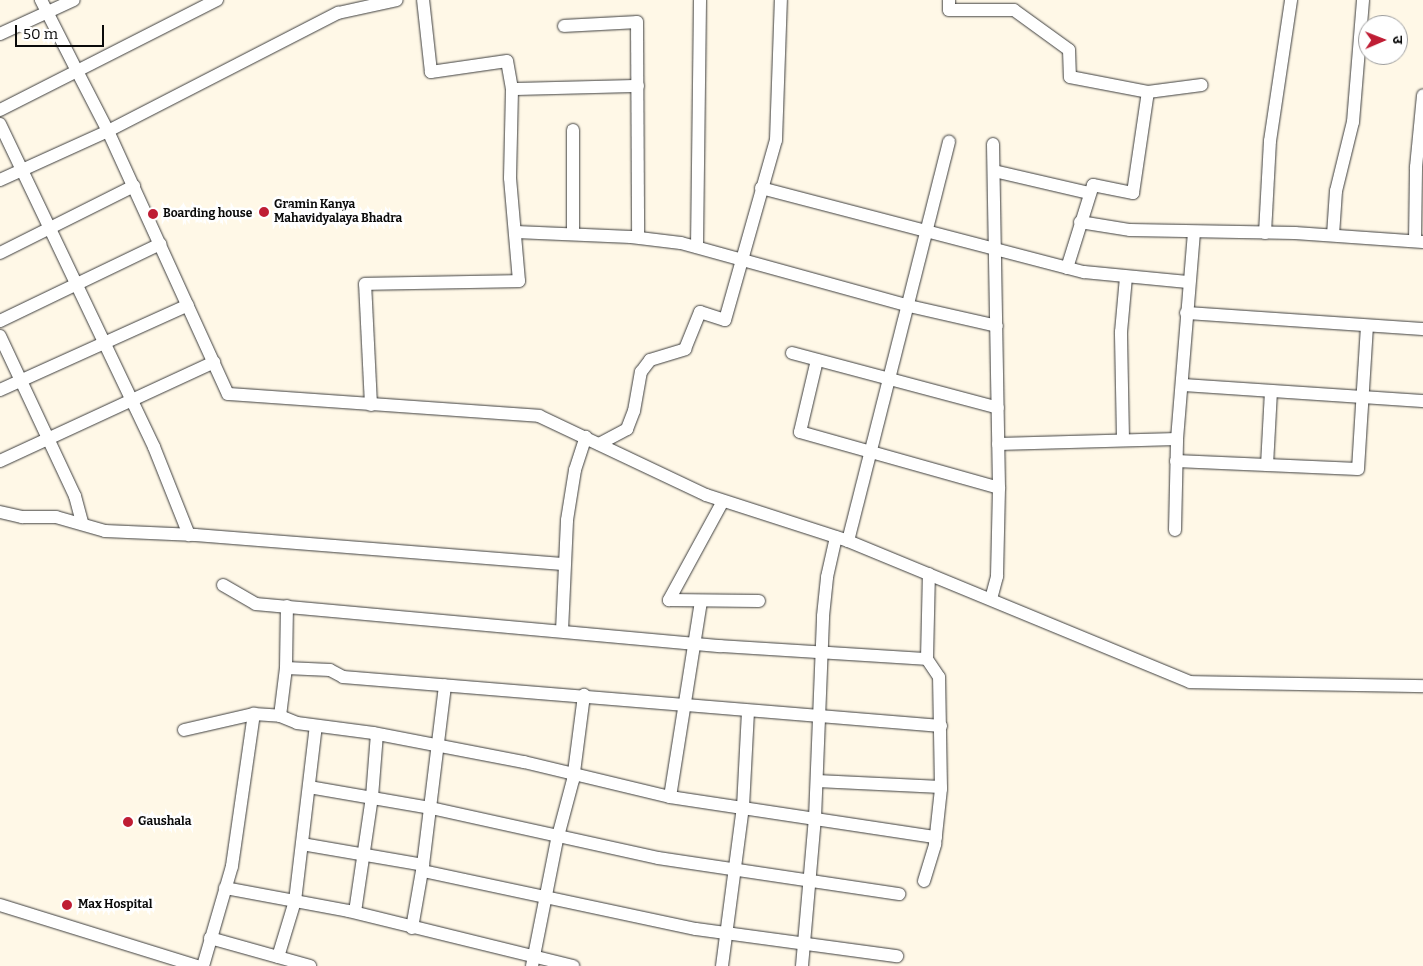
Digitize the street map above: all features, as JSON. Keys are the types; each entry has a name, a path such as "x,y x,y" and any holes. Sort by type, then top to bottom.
{"street":[{"path":"41,0 108,131 228,394 539,416 599,444 657,475 723,501 842,539 1190,682 1423,686"},
{"path":"0,34 74,0"},
{"path":"0,110 217,0"},
{"path":"0,180 108,131 338,13 397,0"},
{"path":"371,405 365,284 519,281 510,178 512,89 506,61 431,72 423,0"},
{"path":"697,247 700,0"},
{"path":"599,444 627,429 634,411 642,372 650,360 685,349 700,312 725,320 760,188 776,140 781,0"},
{"path":"949,0 949,10 1014,10 1069,50 1070,77 1148,92 1202,85"},
{"path":"1265,233 1270,141 1291,0"},
{"path":"1333,235 1336,191 1353,122 1363,0"},
{"path":"564,26 637,22 638,237"},
{"path":"512,89 638,86"},
{"path":"1066,268 1093,185 1133,193 1148,92"},
{"path":"1080,222 1130,230 1333,235 1419,242 1416,168 1423,95"},
{"path":"0,124 52,229 75,284 131,402 189,534"},
{"path":"573,130 573,234"},
{"path":"802,966 815,818 827,577 871,453 928,233 949,142"},
{"path":"991,599 996,576 999,488 993,144"},
{"path":"994,171 1089,194"},
{"path":"0,253 52,229 134,186"},
{"path":"760,188 995,251 1066,268 1126,277 1188,282"},
{"path":"516,232 638,237 697,247 908,306 997,326"},
{"path":"1175,530 1177,439 1188,282 1194,233"},
{"path":"0,321 160,244"},
{"path":"1123,439 1121,332 1126,277"},
{"path":"0,390 188,305"},
{"path":"1186,313 1423,329"},
{"path":"1176,460 1358,469 1367,326"},
{"path":"0,336 75,496 82,522"},
{"path":"792,353 998,408"},
{"path":"817,360 800,432 999,488"},
{"path":"0,461 214,362"},
{"path":"1182,385 1423,401"},
{"path":"1267,465 1271,392"},
{"path":"562,631 563,564 575,470 586,438"},
{"path":"998,444 1123,439 1177,439"},
{"path":"723,501 669,600 759,601"},
{"path":"0,512 82,522 105,531 189,534 563,564"},
{"path":"924,882 936,837 941,787 939,677 927,659 930,574"},
{"path":"223,585 256,604 692,644 823,654 927,659"},
{"path":"670,797 692,644 701,601"},
{"path":"280,716 286,668 287,606"},
{"path":"286,668 330,670 343,677 584,695 748,712 941,726"},
{"path":"412,928 423,868 445,685"},
{"path":"533,961 558,836 574,774 584,695"},
{"path":"722,966 743,808 748,712"},
{"path":"203,966 232,866 254,714"},
{"path":"184,730 254,714 280,716 316,726 377,734 438,748 574,774 670,797 936,837"},
{"path":"278,957 295,901 316,726"},
{"path":"355,912 372,797 377,734"},
{"path":"816,781 941,787"},
{"path":"309,787 430,808 658,858 899,894"},
{"path":"302,844 363,855 546,897 725,933 897,956"},
{"path":"225,888 355,912 533,961 573,966"},
{"path":"0,906 197,966"},
{"path":"210,938 310,966"}],"place":[{"name":"Gramin Kanya Mahavidyalaya Bhadra","path":"264,212"},
{"name":"Boarding house","path":"153,214"},
{"name":"Gaushala","path":"128,822"},
{"name":"Max Hospital","path":"67,905"}]}
